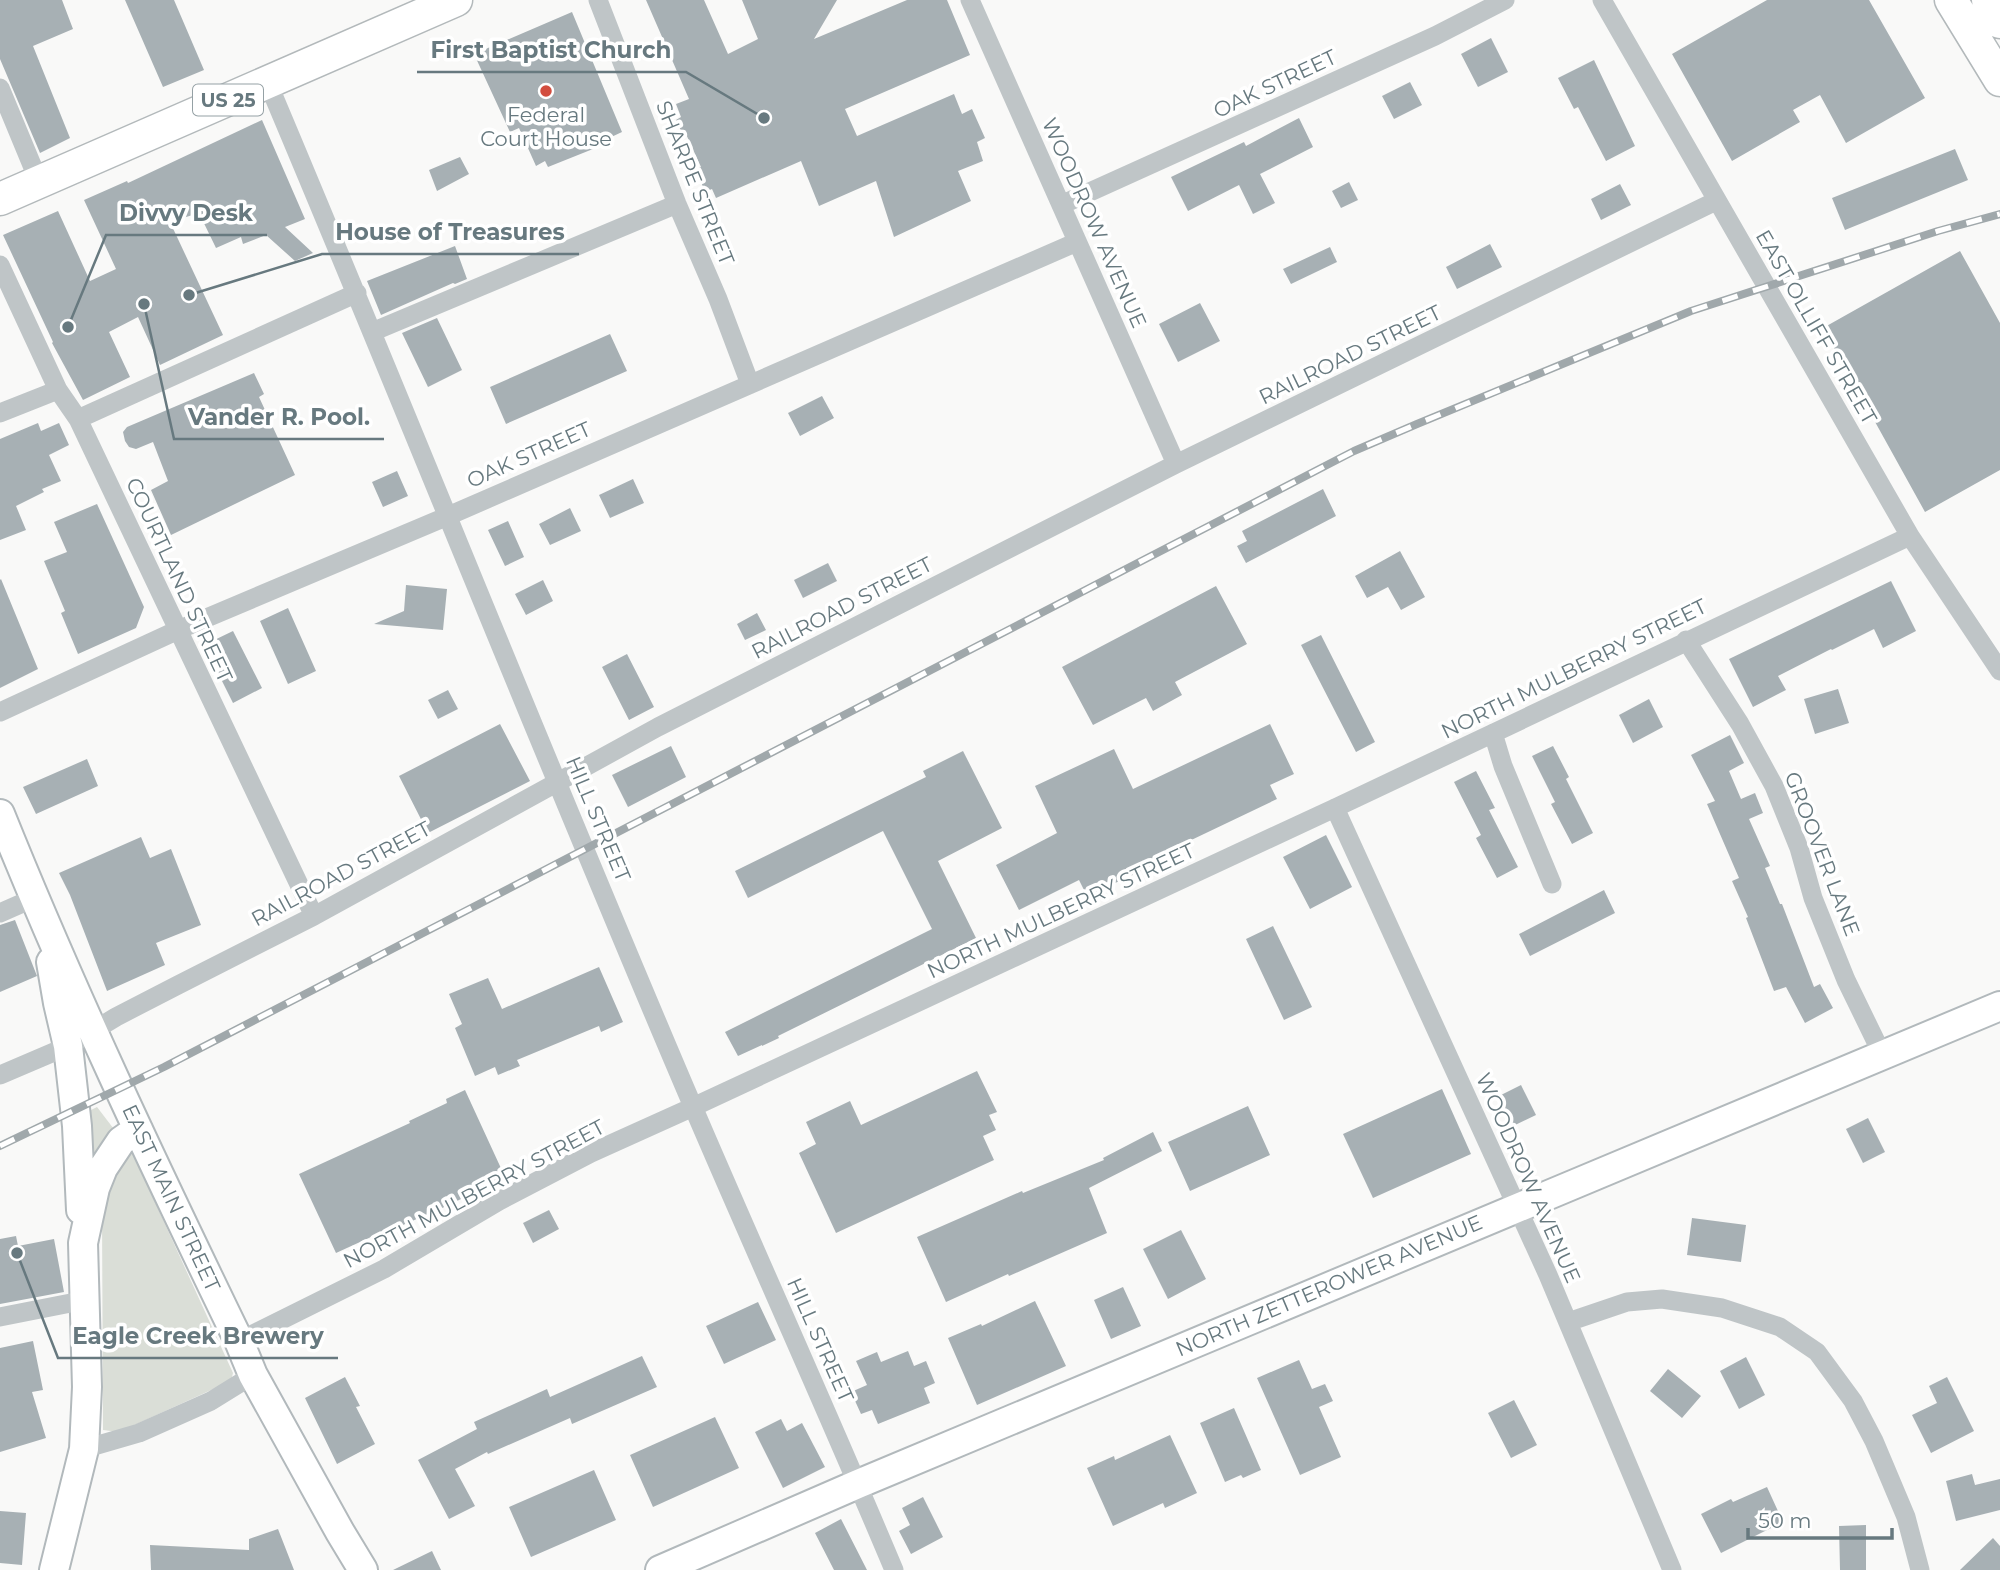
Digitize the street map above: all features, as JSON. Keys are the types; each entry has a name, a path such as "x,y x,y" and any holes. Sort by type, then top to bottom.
{"main road":[{"path":"1951,0 2000,80"},
{"path":"1988,0 2000,22"},
{"name":"US 25","path":"0,199 268,83 439,4"}],"street":[{"name":"SHARPE STREET","path":"598,0 750,384"},
{"name":"WOODROW AVENUE","path":"970,0 1176,464"},
{"name":"OAK STREET","path":"1061,205 1423,41 1505,0"},
{"name":"EAST OLLIFF STREET","path":"1602,0 1910,536 2000,671"},
{"name":"HILL STREET","path":"268,83 693,1107 894,1570"},
{"path":"0,88 39,182"},
{"name":"RAILROAD STREET","path":"0,1076 68,1046 178,985 314,916 658,727 1176,464 1716,201"},
{"path":"372,332 677,204"},
{"name":"OAK STREET","path":"0,712 178,631 1077,242"},
{"name":"COURTLAND STREET","path":"0,265 58,390 78,419 314,916"},
{"path":"78,419 357,293"},
{"path":"0,413 58,390"},
{"name":"NORTH MULBERRY STREET","path":"239,1341 384,1269 499,1201 591,1153 1335,808 1910,536"},
{"name":"GROOVER LANE","path":"1686,640 1740,724 1774,786 1799,848 1813,898 1846,980 1882,1055"},
{"path":"1493,733 1503,765 1552,884"},
{"name":"WOODROW AVENUE","path":"1335,808 1568,1322 1672,1570"},
{"name":"EAST MAIN STREET","path":"0,814 45,925 253,1375 363,1570"},
{"path":"0,913 34,898"},
{"path":"45,925 68,1046 78,1126 86,1300 87,1387 84,1450 54,1570"},
{"name":"NORTH ZETTEROWER AVENUE","path":"660,1570 858,1484 2000,1006"},
{"path":"68,1046 138,1129 121,1141 103,1168 95,1188 83,1243"},
{"path":"1568,1322 1627,1302 1662,1299 1721,1308 1780,1326 1817,1352 1853,1401 1874,1441 1906,1517 1920,1570"},
{"path":"0,1317 86,1300"},
{"path":"84,1450 139,1433 211,1401 253,1375"}],"shaded area":[{"path":"97,1107 133,1154 233,1373 231,1381 119,1432 103,1430 102,1212 88,1181 85,1113"}],"building":[{"path":"0,0 62,0 73,29 33,46 70,138 40,153 0,59"},
{"path":"125,0 174,0 204,70 163,87"},
{"path":"646,0 704,0 728,54 758,39 742,0 837,0 814,39 907,0 947,0 970,55 845,109 857,136 954,94 962,114 972,109 985,138 977,142 983,161 958,171 971,201 894,237 876,181 819,206 801,161 716,198 712,189 705,192 696,169 701,167 686,134 683,135 676,120 681,117 676,104 689,99"},
{"path":"1767,0 1869,0 1925,98 1846,143 1820,95 1793,110 1800,122 1732,161 1672,54"},
{"name":"Federal Court House","path":"572,12 622,132 607,139 608,143 548,167 545,161 536,166 519,128 510,132 474,54"},
{"path":"1491,38 1508,72 1478,87 1461,54"},
{"path":"1594,60 1635,146 1606,161 1578,107 1574,109 1558,78"},
{"path":"1410,82 1422,105 1394,119 1382,96"},
{"path":"1299,118 1313,147 1260,174 1275,203 1253,214 1239,185 1188,211 1171,177 1244,142 1246,146"},
{"path":"262,120 305,219 285,227 313,253 295,261 266,235 243,244 241,237 216,248 199,213 170,222 223,335 160,365 138,317 109,332 130,377 83,400 52,343 3,235 58,211 90,281 116,269 84,200 127,181 128,183"},
{"path":"1955,149 1968,180 1845,230 1832,198"},
{"path":"460,157 469,174 437,191 429,170"},
{"path":"1349,182 1358,200 1341,208 1332,191"},
{"path":"1620,184 1631,205 1601,220 1591,199"},
{"path":"1490,244 1502,267 1457,289 1446,267"},
{"path":"455,246 467,279 381,315 367,281"},
{"path":"1330,247 1337,262 1291,284 1283,269"},
{"path":"1960,251 2000,323 2000,470 1925,512 1823,328"},
{"path":"1200,303 1220,341 1178,362 1159,324"},
{"path":"437,318 462,370 428,387 402,333"},
{"path":"610,334 627,371 506,424 490,387"},
{"path":"254,373 264,394 259,397 295,475 171,535 151,490 168,481 153,442 136,449 129,447 123,432 127,427"},
{"path":"822,396 834,418 800,436 788,413"},
{"path":"38,423 41,431 59,423 69,445 49,455 61,481 42,489 44,492 16,506 26,530 0,540 0,439"},
{"path":"397,471 408,496 383,507 372,482"},
{"path":"633,479 644,503 610,518 599,495"},
{"path":"1323,489 1336,516 1246,563 1237,546 1247,541 1242,531"},
{"path":"97,504 144,607 136,628 78,654 61,613 65,611 44,561 67,552 54,522"},
{"path":"570,508 581,531 550,545 539,524"},
{"path":"508,521 524,557 505,566 488,530"},
{"path":"1400,551 1425,597 1401,610 1388,587 1367,598 1355,576"},
{"path":"828,563 837,581 803,598 794,580"},
{"path":"0,580 38,669 0,688"},
{"path":"543,580 553,601 526,615 515,594"},
{"path":"1891,581 1916,631 1883,648 1874,629 1831,649 1778,676 1786,690 1753,707 1729,659"},
{"path":"406,585 447,589 443,630 374,624 404,611"},
{"path":"1216,586 1247,644 1175,682 1182,695 1153,711 1146,698 1093,725 1062,667"},
{"path":"288,608 316,671 288,684 260,621"},
{"path":"757,613 766,630 745,640 737,624"},
{"path":"233,631 262,688 233,703 204,645"},
{"path":"1321,635 1375,742 1356,752 1301,645"},
{"path":"627,654 654,707 629,720 602,667"},
{"path":"1838,689 1849,723 1815,734 1804,699"},
{"path":"448,690 458,709 438,719 428,700"},
{"path":"1649,699 1663,727 1633,743 1619,715"},
{"path":"500,724 530,781 428,833 399,776"},
{"path":"1270,724 1294,774 1270,785 1277,799 1162,854 1165,860 1087,896 1079,880 1019,910 996,865 1057,833 1035,786 1114,749 1133,789"},
{"path":"1730,735 1744,763 1729,771 1741,799 1755,793 1763,813 1749,819 1770,866 1765,868 1814,987 1820,984 1833,1008 1805,1023 1786,987 1774,991 1746,918 1748,917 1732,881 1739,878 1707,804 1715,801 1691,755"},
{"path":"671,746 686,777 628,807 612,775"},
{"path":"1553,746 1593,833 1572,844 1551,804 1555,802 1532,756"},
{"path":"963,751 1002,828 938,861 976,938 738,1056 725,1032 932,929 883,831 748,898 735,871 926,777 923,771"},
{"path":"87,759 98,786 36,814 23,787"},
{"path":"1476,771 1495,808 1489,810 1518,867 1497,878 1476,838 1481,835 1454,782"},
{"path":"1326,835 1352,887 1310,909 1283,857"},
{"path":"141,837 150,858 171,849 201,925 156,943 165,965 107,991 59,873"},
{"path":"1604,890 1615,913 1530,956 1519,934"},
{"path":"15,920 37,976 0,992 0,925"},
{"path":"1273,926 1312,1007 1284,1020 1246,939"},
{"path":"599,967 623,1022 601,1032 599,1026 517,1060 520,1066 498,1075 495,1067 475,1076 455,1028 462,1024 449,994 488,978 502,1009"},
{"path":"977,1071 997,1112 989,1115 996,1130 983,1136 994,1160 836,1233 799,1153 816,1144 806,1122 850,1101 861,1125"},
{"path":"1521,1085 1536,1115 1511,1127 1497,1097"},
{"path":"1442,1089 1471,1154 1373,1198 1343,1134"},
{"path":"465,1090 505,1177 449,1205 336,1253 299,1174 410,1123 409,1121 447,1103 446,1099"},
{"path":"1248,1106 1270,1155 1190,1191 1168,1142"},
{"path":"1868,1118 1885,1152 1863,1163 1846,1129"},
{"path":"1153,1132 1162,1151 1089,1188 1107,1233 946,1302 917,1237 1022,1191 1023,1193 1104,1160 1103,1158"},
{"path":"549,1210 559,1229 533,1243 523,1223"},
{"path":"1692,1218 1746,1225 1741,1262 1687,1255"},
{"path":"1181,1230 1206,1279 1168,1299 1143,1249"},
{"path":"16,1236 18,1246 54,1239 64,1292 0,1304 0,1239"},
{"path":"1123,1287 1141,1326 1111,1339 1094,1300"},
{"path":"1035,1301 1066,1366 977,1405 948,1338 981,1324 982,1326"},
{"path":"758,1302 776,1340 724,1364 706,1326"},
{"path":"33,1341 43,1390 32,1392 46,1438 0,1452 0,1348"},
{"path":"908,1351 914,1366 926,1361 935,1383 924,1388 930,1403 878,1424 872,1410 861,1414 851,1392 867,1385 856,1361 877,1352 881,1362"},
{"path":"642,1356 657,1387 572,1424 570,1418 488,1454 487,1452 455,1469 475,1506 449,1519 418,1460 477,1429 474,1422 547,1389 550,1397"},
{"path":"1746,1357 1765,1395 1739,1409 1720,1371"},
{"path":"1299,1360 1312,1389 1325,1384 1333,1401 1319,1407 1341,1457 1300,1475 1257,1378"},
{"path":"1668,1369 1701,1396 1682,1418 1650,1391"},
{"path":"345,1377 360,1406 356,1407 375,1444 337,1464 305,1398"},
{"path":"1947,1377 1974,1431 1931,1453 1912,1415 1937,1403 1929,1386"},
{"path":"1514,1400 1537,1445 1511,1458 1488,1413"},
{"path":"1234,1408 1261,1470 1225,1482 1200,1423"},
{"path":"715,1417 739,1468 653,1507 630,1455"},
{"path":"781,1419 787,1431 802,1423 825,1467 783,1488 755,1432"},
{"path":"1170,1435 1197,1493 1165,1508 1163,1503 1113,1526 1087,1468 1114,1456 1115,1460"},
{"path":"594,1470 616,1520 531,1557 509,1507"},
{"path":"1972,1474 1975,1485 2000,1479 2000,1510 1956,1521 1946,1481"},
{"path":"1767,1487 1783,1522 1721,1553 1701,1514 1731,1499 1733,1502"},
{"path":"923,1497 943,1537 911,1554 899,1531 910,1525 902,1508"},
{"path":"0,1511 26,1513 22,1565 0,1563"},
{"path":"841,1519 867,1570 834,1570 815,1533"},
{"path":"1866,1525 1866,1570 1840,1570 1839,1526"},
{"path":"278,1529 294,1570 151,1570 150,1545 249,1550 249,1539"},
{"path":"1993,1538 2000,1546 2000,1570 1960,1570"},
{"path":"432,1551 441,1570 393,1570"}],"railway":[{"path":"0,1146 164,1067 1354,451 1691,311 1938,231 2000,214"}],"place":[{"name":"Federal Court House","path":"546,91"},
{"name":"First Baptist Church","path":"764,118"},
{"name":"House of Treasures","path":"189,295"},
{"name":"Vander R. Pool.","path":"144,304"},
{"name":"Divvy Desk","path":"68,327"},
{"name":"Eagle Creek Brewery","path":"17,1253"}]}
